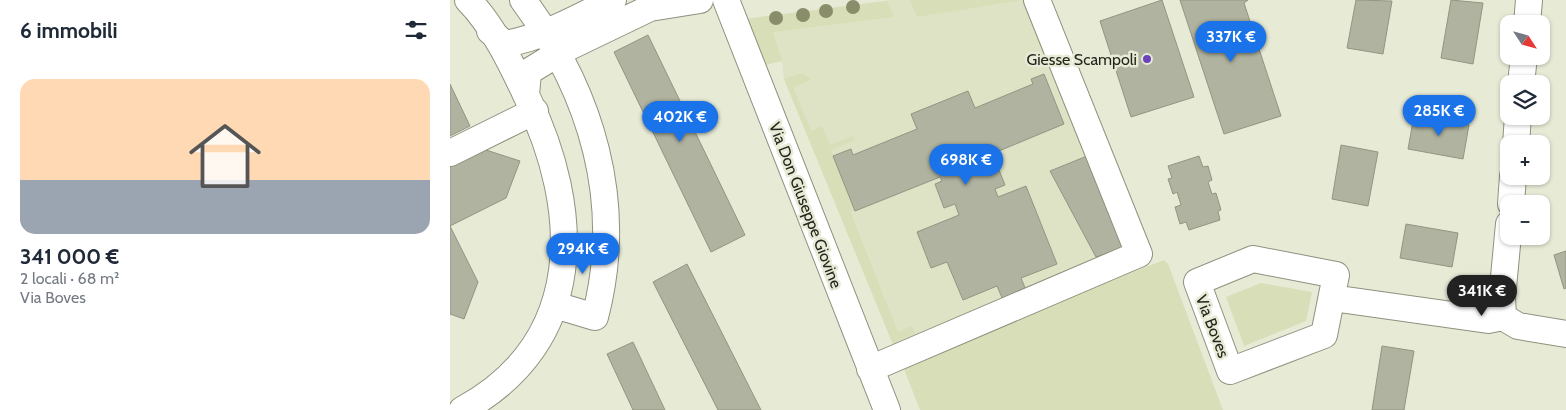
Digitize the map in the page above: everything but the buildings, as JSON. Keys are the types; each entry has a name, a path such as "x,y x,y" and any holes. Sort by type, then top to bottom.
{"street":[{"path":"462,410 480,400 512,374 537,342 555,305 564,263 563,216 555,170 518,75 468,0"},
{"path":"523,0 552,43 574,85 598,157 608,230 604,280 595,317 555,305"},
{"path":"530,103 528,72 552,43 613,0"},
{"path":"490,31 505,44 525,40 552,43 650,8 700,0"},
{"name":"Via Don Giuseppe Giovine","path":"726,0 887,410"},
{"path":"870,369 1139,254 1037,0"},
{"path":"1528,15 1529,0"},
{"path":"450,153 530,103"},
{"path":"1503,316 1502,298 1507,245"},
{"name":"Via Boves","path":"1253,259 1336,275 1332,298 1324,335 1230,371 1197,282 1253,259"},
{"path":"1332,298 1488,320 1503,316 1518,326 1566,334"}],"shaded area":[{"path":"891,0 1048,0 1149,267 902,364 784,79 782,62 744,19"},
{"path":"910,0 1022,0 917,17"},
{"path":"1022,0 1034,0 1055,59 1030,69 1029,65 1045,58"},
{"path":"887,1 894,17 773,32 782,61 761,66 744,19"},
{"path":"803,73 811,80 793,87 811,131 822,126 830,145 853,136 855,140 831,150 855,211 850,211 898,332 912,326 915,334 897,341 902,350 896,352 784,79"},
{"path":"1164,260 1168,264 1223,410 920,410 902,364"},
{"path":"1261,283 1312,292 1306,321 1244,346 1226,297"}],"place":[{"name":"Giesse Scampoli","path":"1147,59"}]}
